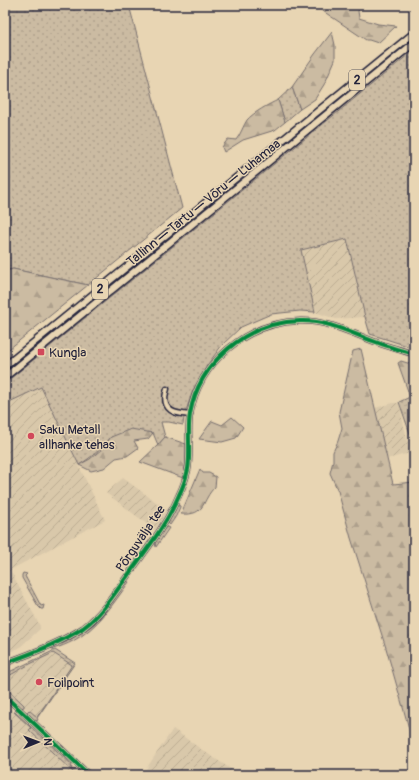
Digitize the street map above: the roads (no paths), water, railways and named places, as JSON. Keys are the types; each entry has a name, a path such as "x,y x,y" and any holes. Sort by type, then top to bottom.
{"highway":[{"name":"Tallinn — Tartu — Võru — Luhamaa","path":"5,366 414,33"},
{"name":"Tallinn — Tartu — Võru — Luhamaa","path":"5,377 414,43"}],"street":[{"name":"Põrguvälja tee","path":"5,663 71,635 94,619 112,597 160,530 172,510 186,478 189,458 190,415 196,393 212,365 235,343 250,334 272,325 284,322 302,321 324,324 343,329 374,342 414,354"},
{"path":"167,389 165,400 169,409 174,412 190,415"},
{"name":"Põrguvälja tee","path":"5,667 22,657"},
{"path":"5,697 89,775"}],"waterway":[{"path":"62,644 94,624 124,585"}],"place":[{"name":"Kungla","path":"41,352"},
{"name":"Saku Metall allhanke tehas","path":"31,436"},
{"name":"Foilpoint","path":"39,682"}]}
